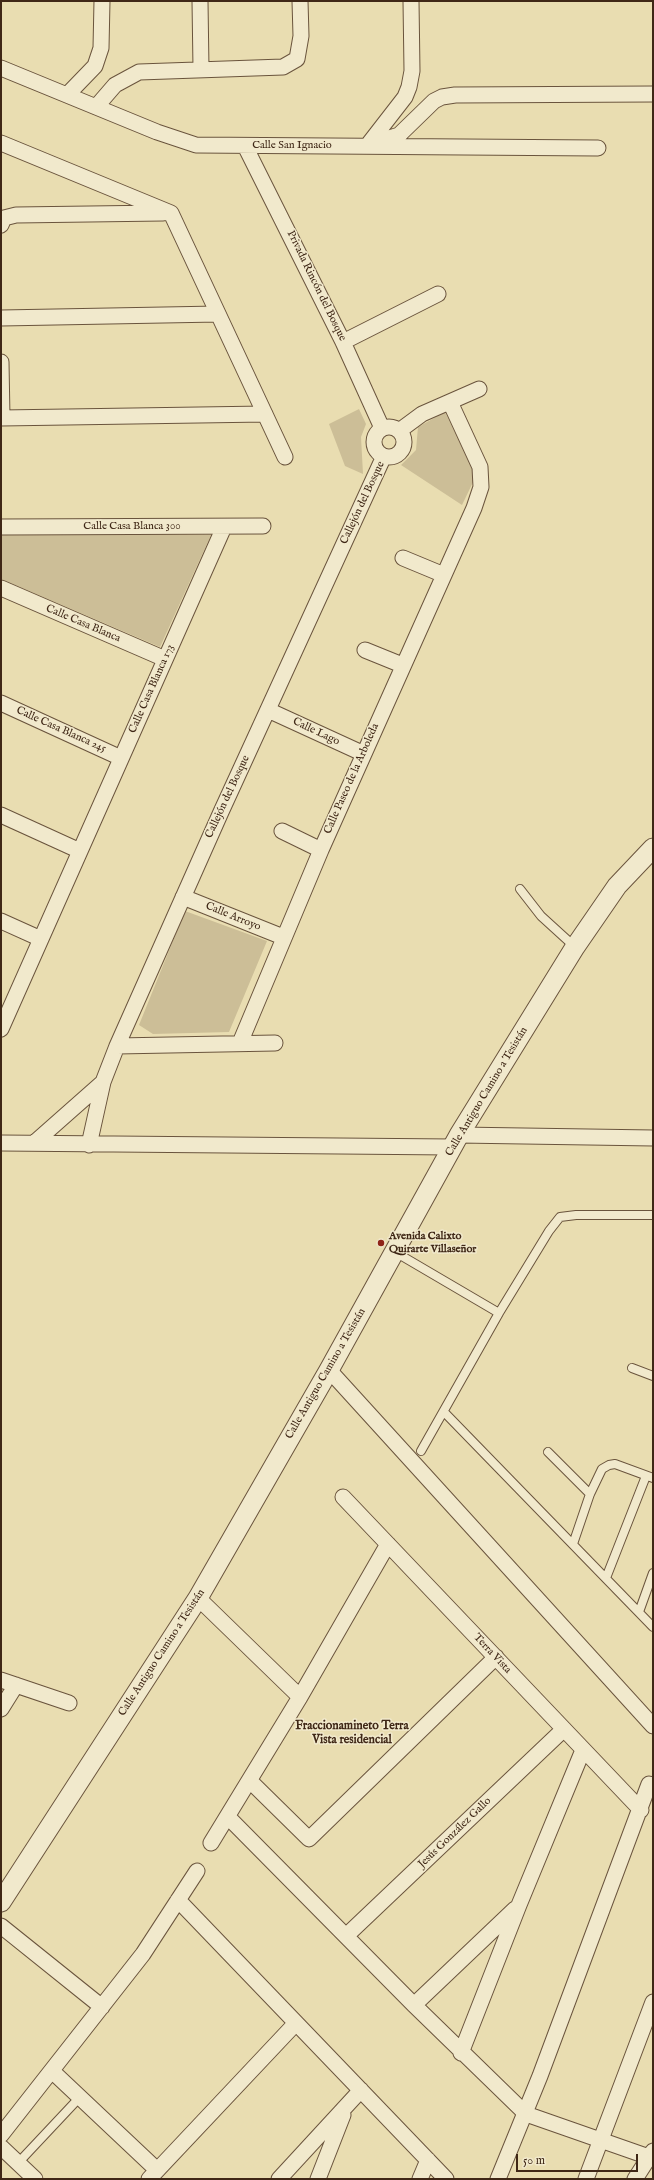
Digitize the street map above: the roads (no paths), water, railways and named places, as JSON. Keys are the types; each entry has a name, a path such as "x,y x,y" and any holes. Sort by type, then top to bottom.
{"street":[{"path":"67,95 95,66 101,48 102,1"},
{"path":"200,1 201,69"},
{"path":"96,107 115,85 139,72 283,67 297,59 301,36 300,1"},
{"path":"367,146 405,97 409,87 412,71 411,1"},
{"name":"Calle San Ignacio","path":"1,68 157,132 196,145 598,148"},
{"path":"367,146 399,135 434,101 442,97 455,95 653,94"},
{"path":"1,144 170,212 285,457"},
{"name":"Privada Rincón del Bosque","path":"246,146 343,342 382,428"},
{"path":"1,225 4,218 16,215 170,212"},
{"path":"343,342 438,294"},
{"path":"1,318 218,314"},
{"path":"1,362 2,418 265,414"},
{"path":"399,431 422,414 479,389"},
{"name":"Calle Paseo de la Arboleda","path":"240,1043 283,937 402,665 474,508 481,487 480,467 450,402"},
{"path":"382,428 394,428 399,431 404,441 404,447 396,456 384,456 376,449 374,443 375,437 382,428"},
{"name":"Callejón del Bosque","path":"89,1145 103,1082 117,1046 183,897 384,456"},
{"name":"Calle Casa Blanca 300","path":"1,527 263,526"},
{"name":"Calle Casa Blanca 173","path":"1,1029 224,527"},
{"path":"403,558 444,575"},
{"name":"Calle Casa Blanca","path":"1,588 165,659"},
{"path":"365,650 402,665"},
{"name":"Calle Casa Blanca 245","path":"1,703 121,758"},
{"name":"Calle Lago","path":"268,710 364,754"},
{"path":"1,814 80,850"},
{"path":"282,831 321,850"},
{"name":"Calle Antiguo Camino a Tesistán","path":"1,1902 198,1598 329,1370 456,1141 575,947 617,886 653,848"},
{"name":"Calle Arroyo","path":"183,897 283,937"},
{"path":"1,921 41,939"},
{"path":"117,1046 275,1043"},
{"path":"34,1143 103,1082"},
{"path":"1,1143 89,1145 653,1138"},
{"path":"329,1370 653,1726"},
{"name":"Terra Vista","path":"343,1497 641,1810"},
{"path":"211,1843 300,1697 388,1544"},
{"path":"198,1598 300,1697"},
{"path":"250,1781 309,1839 496,1657"},
{"path":"1,1680 68,1703"},
{"path":"1,1709 16,1685"},
{"name":"Jesús González Gallo","path":"346,1936 564,1729"},
{"path":"461,2053 519,1905 584,1750"},
{"path":"498,2179 526,2114 641,1810 649,1784"},
{"path":"228,1817 461,2053 526,2114 600,2140 651,2154 635,2179"},
{"path":"1,2135 144,1954 197,1871"},
{"path":"178,1900 446,2179"},
{"path":"414,2005 519,1905"},
{"path":"1,1926 102,2007"},
{"path":"586,2179 653,2002"},
{"path":"52,2071 80,2097 153,2175 296,2023"},
{"path":"279,2179 361,2090"},
{"path":"318,2179 346,2107"},
{"path":"1,2146 35,2179"},
{"path":"420,2179 428,2160"}],"lane":[{"path":"520,889 541,916 575,947"},
{"path":"421,1451 499,1313 549,1232 560,1217 576,1215 653,1215"},
{"path":"395,1252 499,1313"},
{"path":"632,1368 653,1376"},
{"path":"444,1412 653,1627"},
{"path":"548,1452 590,1494"},
{"path":"573,1544 590,1494 602,1469 609,1465 615,1464 650,1477 606,1578"},
{"path":"639,1612 653,1573"},
{"path":"18,2163 80,2097"}],"place":[{"name":"Avenida Calixto Quirarte Villaseñor","path":"381,1243"}],"district":[{"name":"Fraccionamineto Terra Vista residencial","path":"352,1734"}]}
